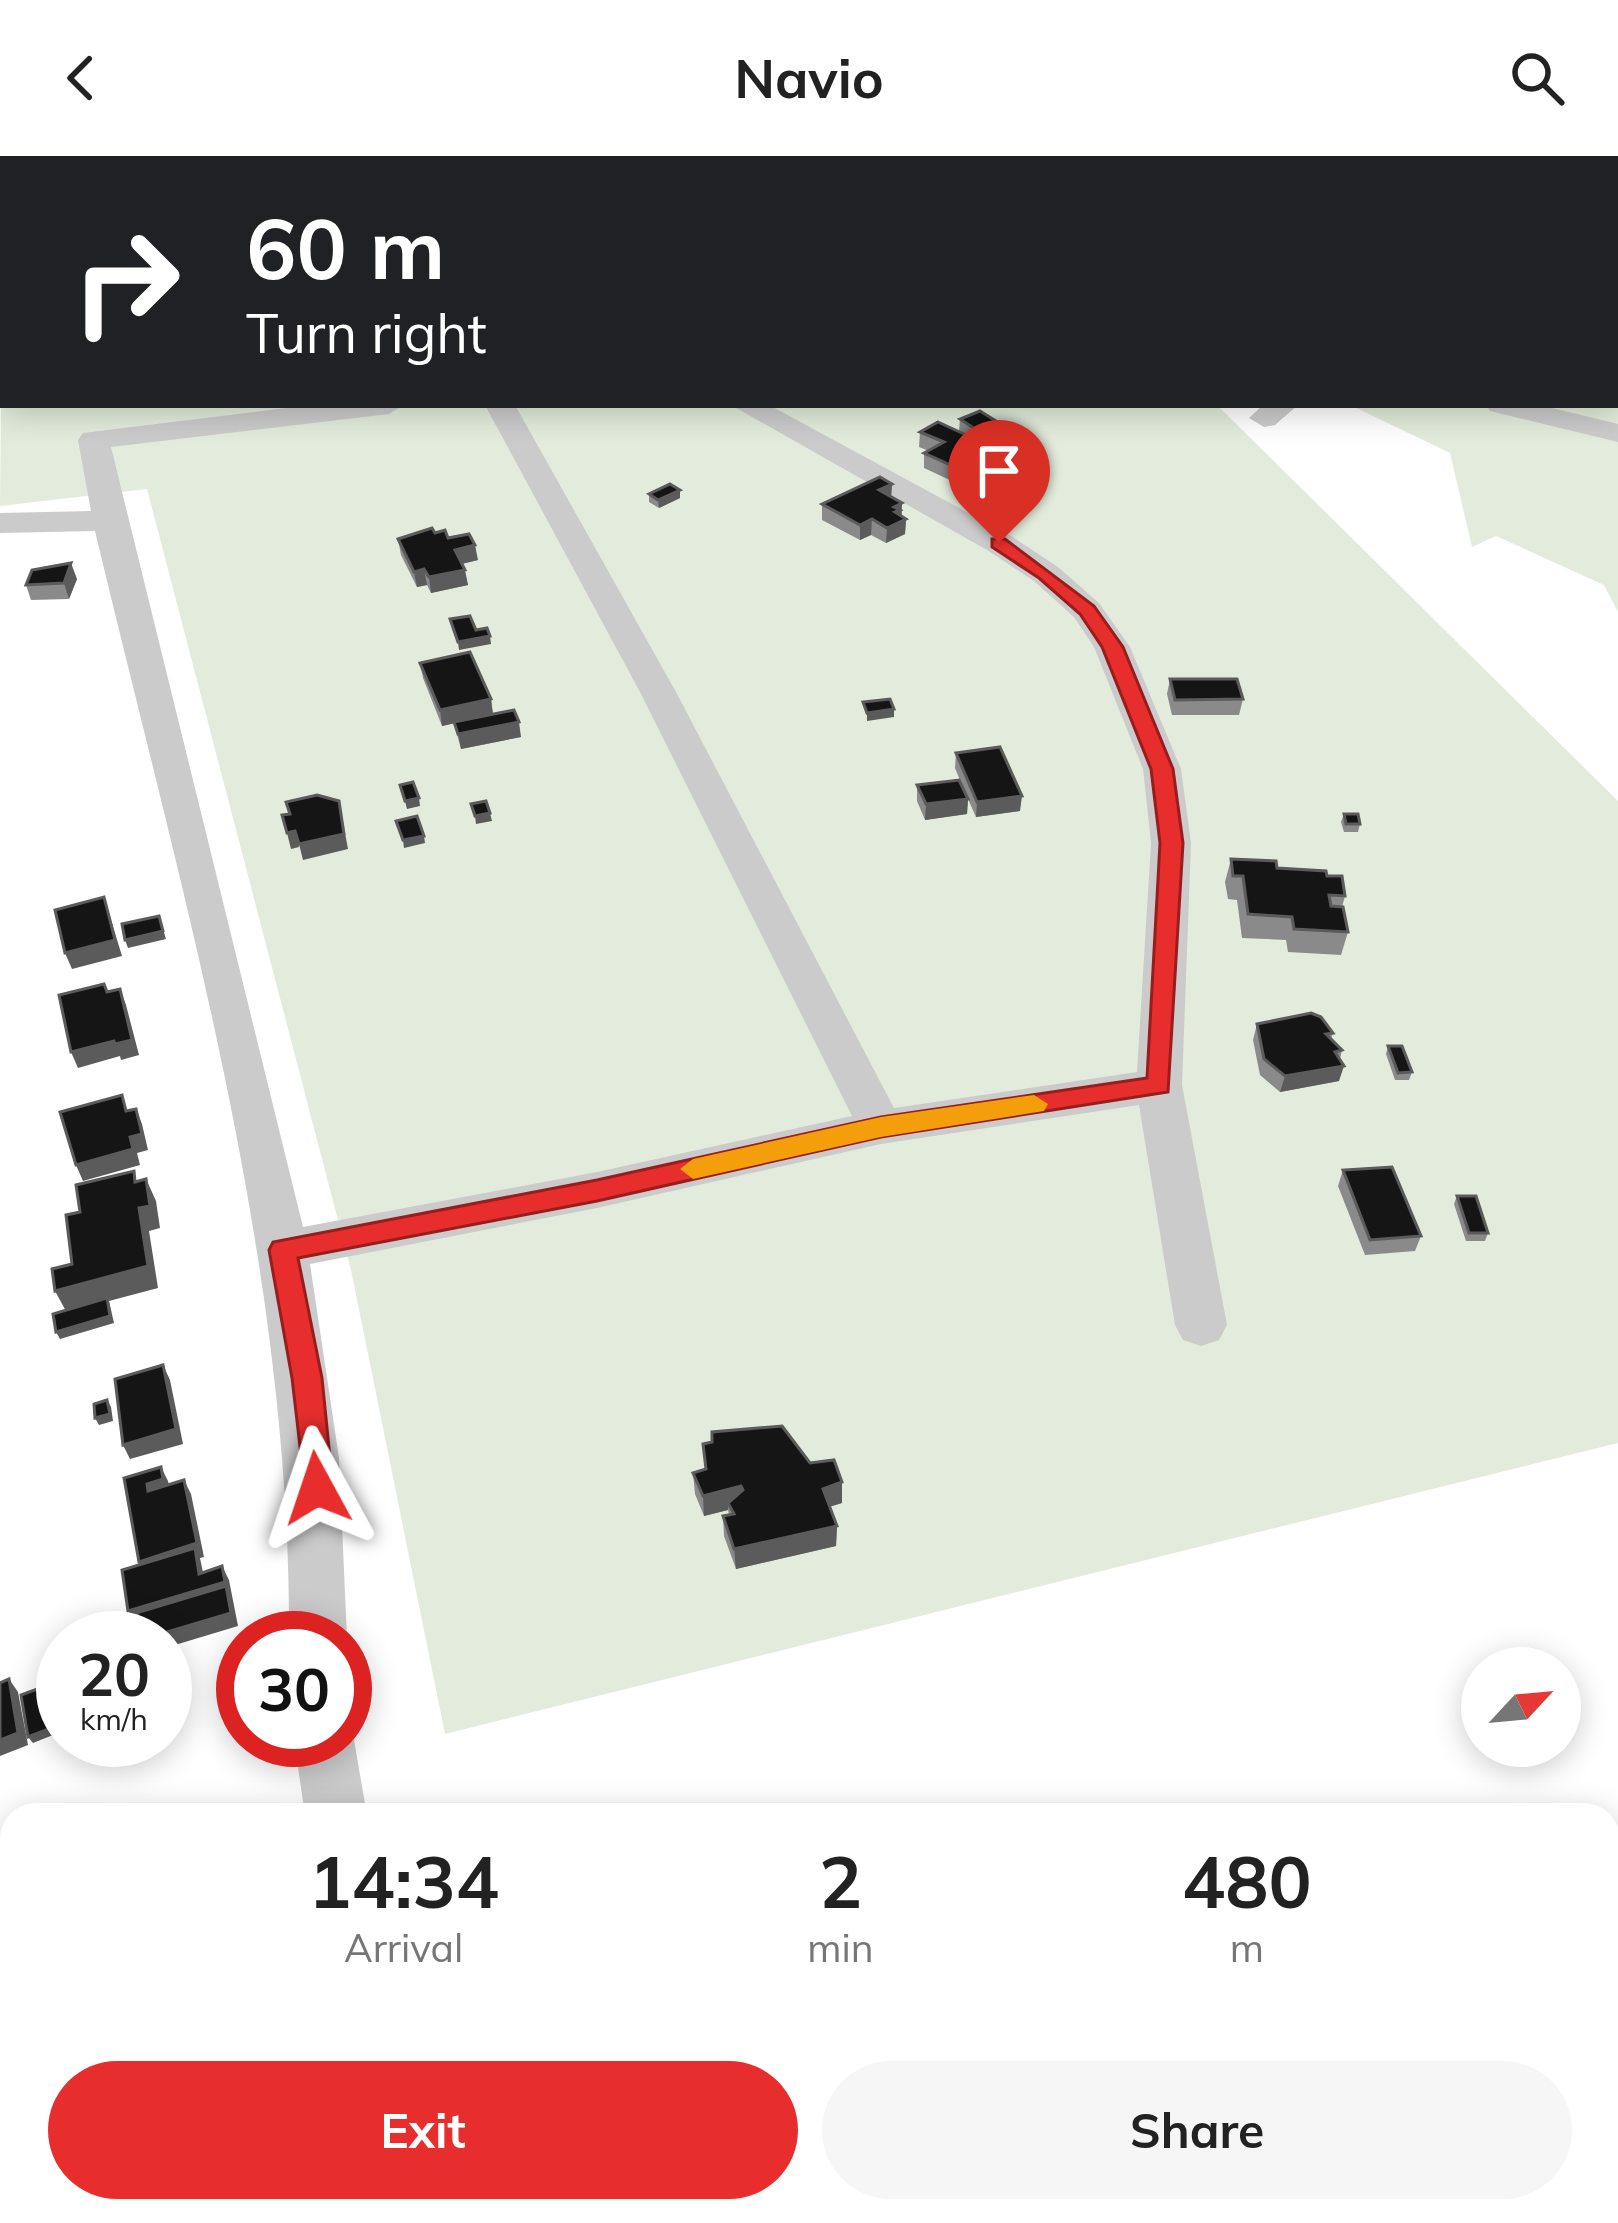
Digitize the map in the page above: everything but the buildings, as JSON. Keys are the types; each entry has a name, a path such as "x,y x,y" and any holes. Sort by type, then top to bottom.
{"street":[{"path":"92,408 109,521 258,1120 283,1250 307,1378 320,1552 319,1611"},
{"path":"94,440 364,408"},
{"path":"502,408 658,692 881,1127"},
{"path":"752,408 999,543 1046,574 1087,610 1112,647 1162,769 1171,843 1159,1085 1201,1325"},
{"path":"1514,408 1618,433"},
{"path":"0,523 109,521"},
{"path":"283,1250 597,1190 881,1127 1159,1085"},
{"path":"329,1767 335,1803"}],"green space":[{"path":"1,408 1220,408 1618,801 1618,1443 445,1734 351,1270 147,489 0,506"},
{"path":"1356,408 1618,408 1618,612 1604,585 1496,536 1472,547 1450,453"}],"slow traffic":[{"path":"693,1169 881,1127 1034,1104"}],"route":[{"path":"317,1488 307,1378 283,1250 597,1190 881,1127 1159,1085 1171,843 1162,769 1112,647 1087,610 1046,574 999,543"}]}
